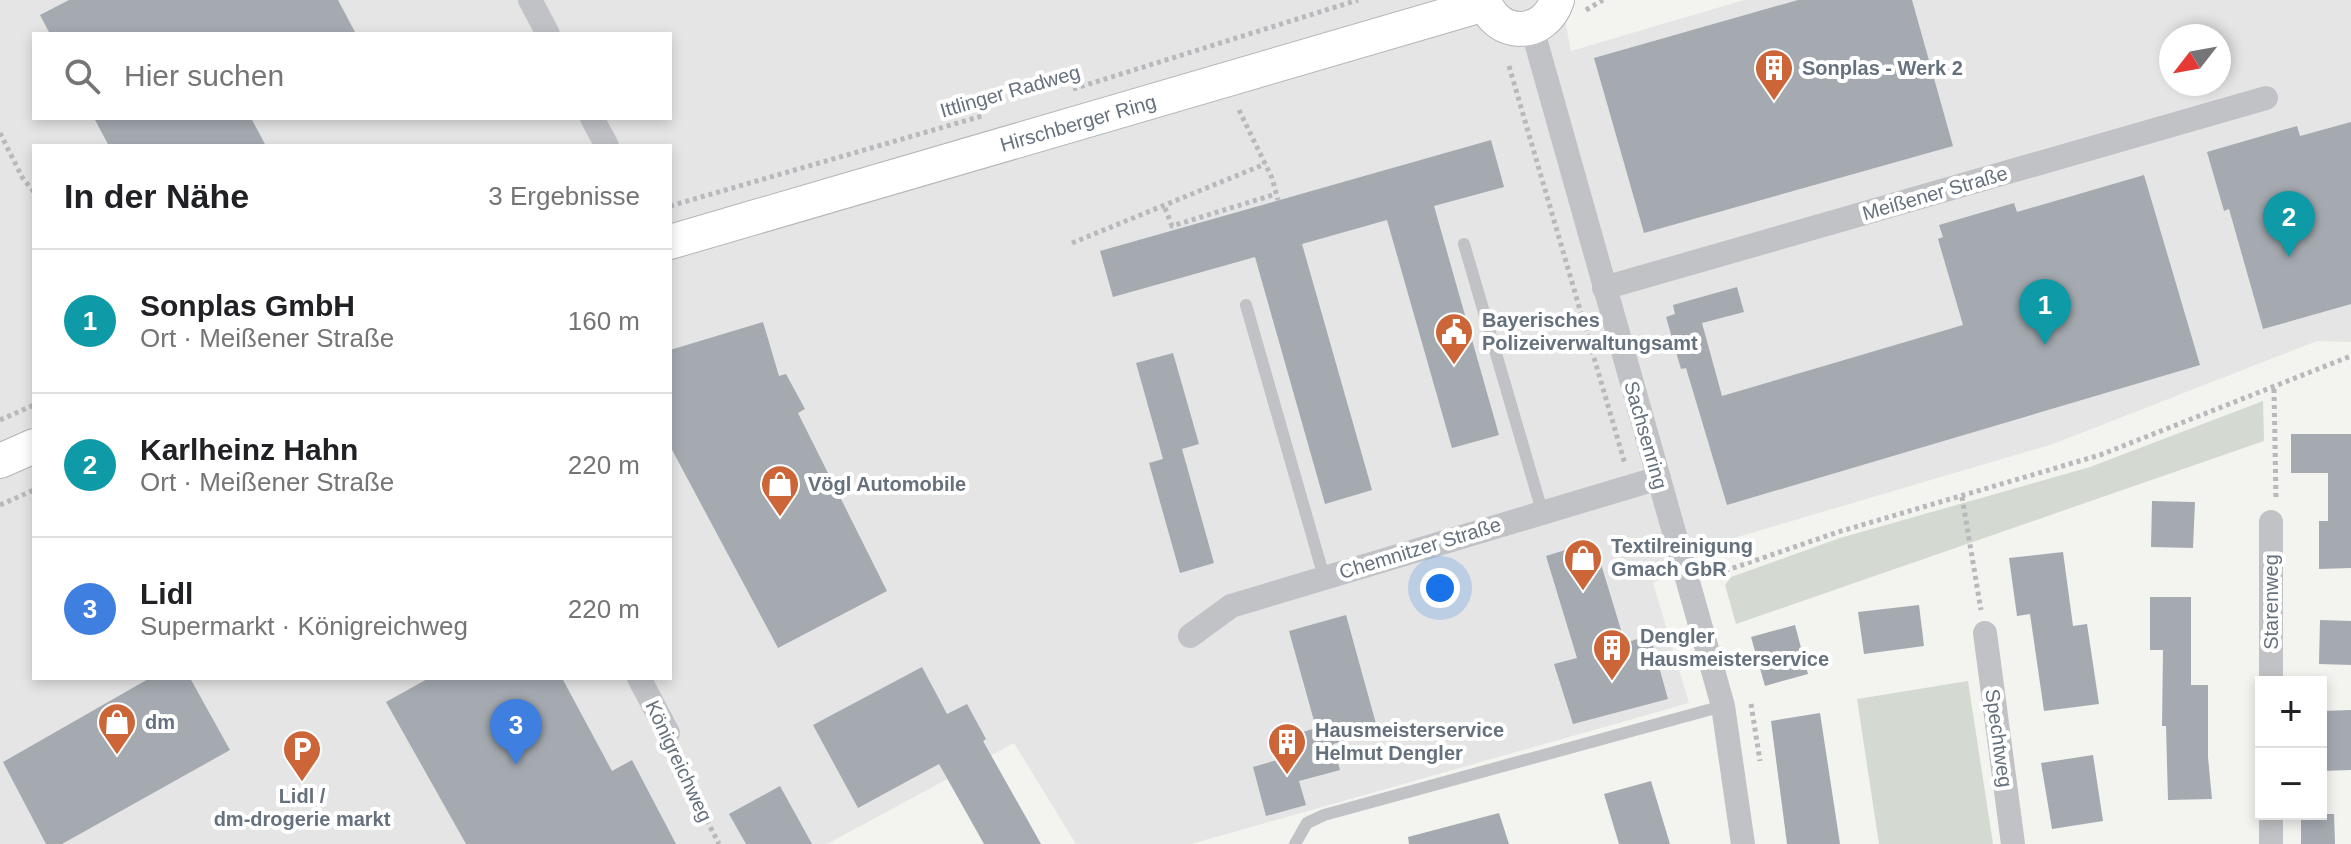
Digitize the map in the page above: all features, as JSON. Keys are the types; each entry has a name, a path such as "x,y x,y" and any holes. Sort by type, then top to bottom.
{"street":[{"path":"530,0 547,32"},
{"path":"1485,2 1495,19 1506,27 1532,28 1569,6"},
{"name":"Hirschberger Ring","path":"672,241 1485,2"},
{"name":"Sachsenring","path":"1532,28 1723,706 1743,844"},
{"name":"Meißener Straße","path":"1604,288 2266,98"},
{"path":"593,120 606,144"},
{"path":"0,461 32,447"},
{"name":"Chemnitzer Straße","path":"1190,636 1231,606 1659,478"},
{"name":"Starenweg","path":"2271,522 2271,676"},
{"name":"Spechtweg","path":"1985,633 2013,844"},
{"name":"Königreichweg","path":"640,680 668,733"},
{"path":"2271,820 2271,844"}],"lane":[{"path":"1464,244 1542,511"},
{"path":"1246,305 1324,577"},
{"path":"1295,844 1307,823 1324,815 1723,706"}],"path":[{"name":"Ittlinger Radweg","path":"1064,92 1358,0"},
{"path":"1569,6 1603,0"},
{"path":"1509,66 1631,486"},
{"path":"1165,208 1172,226 1277,197 1239,110"},
{"name":"Ittlinger Radweg","path":"672,205 988,114"},
{"path":"0,133 22,177 32,190"},
{"path":"1072,243 1165,208 1265,164"},
{"path":"1687,583 1838,532 2072,465 2274,389 2351,356"},
{"path":"2271,522 2278,493 2274,389"},
{"path":"0,420 32,406"},
{"path":"0,505 32,491"},
{"path":"1962,497 1985,633"},
{"name":"Königreichweg","path":"668,733 677,767 719,844"}],"shaded area":[{"path":"0,0 1561,0 1571,51 1744,0 2351,0 2351,342 2317,341 2053,444 1717,543 1653,583 1689,703 1191,844 1076,844 1014,743 827,844 0,844"},
{"path":"2263,401 2264,441 1736,624 1725,585 1731,577 1840,538 2090,467"},
{"path":"1968,681 1993,844 1879,844 1857,699"}],"building":[{"path":"69,0 338,0 355,32 49,32 40,15"},
{"name":"Sonplas - Werk 2","path":"1798,0 1912,0 1953,146 1644,233 1594,58"},
{"path":"95,120 252,120 265,144 108,144"},
{"path":"2351,122 2351,304 2263,329 2229,209 2224,211 2207,152 2297,126 2300,136"},
{"name":"Bayerisches Polizeiverwaltungsamt","path":"1491,140 1504,187 1434,206 1499,435 1452,448 1387,220 1302,244 1372,490 1325,504 1255,257 1113,297 1100,251"},
{"path":"2144,175 2200,365 1727,505 1686,368 1681,369 1666,317 1675,314 1673,305 1737,287 1744,312 1702,323 1722,396 1963,325 1938,239 1943,237 1939,225 2014,203 2017,212"},
{"name":"Vögl Automobile","path":"763,322 779,376 786,374 805,409 798,413 887,591 778,648 672,450 672,349"},
{"path":"1173,353 1199,444 1182,449 1214,563 1180,573 1149,463 1163,459 1136,363"},
{"path":"2291,434 2351,434 2351,568 2319,569 2319,521 2328,521 2328,473 2291,473"},
{"path":"2152,501 2195,502 2193,548 2151,547"},
{"path":"1594,541 1625,643 1650,635 1668,699 1573,724 1554,664 1577,658 1546,556"},
{"path":"2063,552 2073,626 2087,624 2099,704 2044,711 2030,614 2017,616 2009,558"},
{"path":"2150,597 2191,597 2191,685 2208,685 2208,757 2212,799 2168,800 2166,726 2162,726 2163,650 2150,650"},
{"path":"1919,605 1924,646 1864,654 1858,612"},
{"path":"1346,615 1378,731 1333,744 1340,770 1299,781 1306,805 1266,816 1253,767 1284,758 1279,739 1316,728 1289,631"},
{"path":"2320,620 2351,621 2351,665 2319,664"},
{"path":"1795,625 1808,674 1765,686 1751,637"},
{"path":"922,667 947,714 967,704 986,739 983,741 1041,844 984,844 939,764 858,808 813,725"},
{"name":"dm","path":"146,680 191,680 230,750 62,844 46,844 3,762"},
{"path":"425,680 563,680 612,771 632,760 676,844 466,844 386,702"},
{"path":"2351,710 2351,770 2327,771 2327,711"},
{"path":"1820,713 1840,844 1787,844 1771,721"},
{"path":"2093,755 2103,821 2052,829 2041,763"},
{"path":"1651,781 1670,844 1619,844 1604,794"},
{"path":"780,786 812,844 746,844 729,814"},
{"path":"1499,813 1509,844 1409,844 1408,837"},
{"path":"2327,814 2334,814 2335,844 2301,844 2301,820 2327,820"}],"place":[{"name":"Sonplas - Werk 2","path":"1774,102"},
{"name":"Karlheinz Hahn","path":"2289,257"},
{"name":"Sonplas GmbH","path":"2045,345"},
{"name":"Bayerisches Polizeiverwaltungsamt","path":"1454,366"},
{"name":"Vögl Automobile","path":"780,518"},
{"name":"Textilreinigung Gmach GbR","path":"1583,592"},
{"name":"Dengler Hausmeisterservice","path":"1612,682"},
{"name":"dm","path":"117,756"},
{"name":"Lidl","path":"516,765"},
{"name":"Hausmeisterservice Helmut Dengler","path":"1287,776"},
{"name":"Lidl / dm-drogerie markt","path":"302,783"}]}
